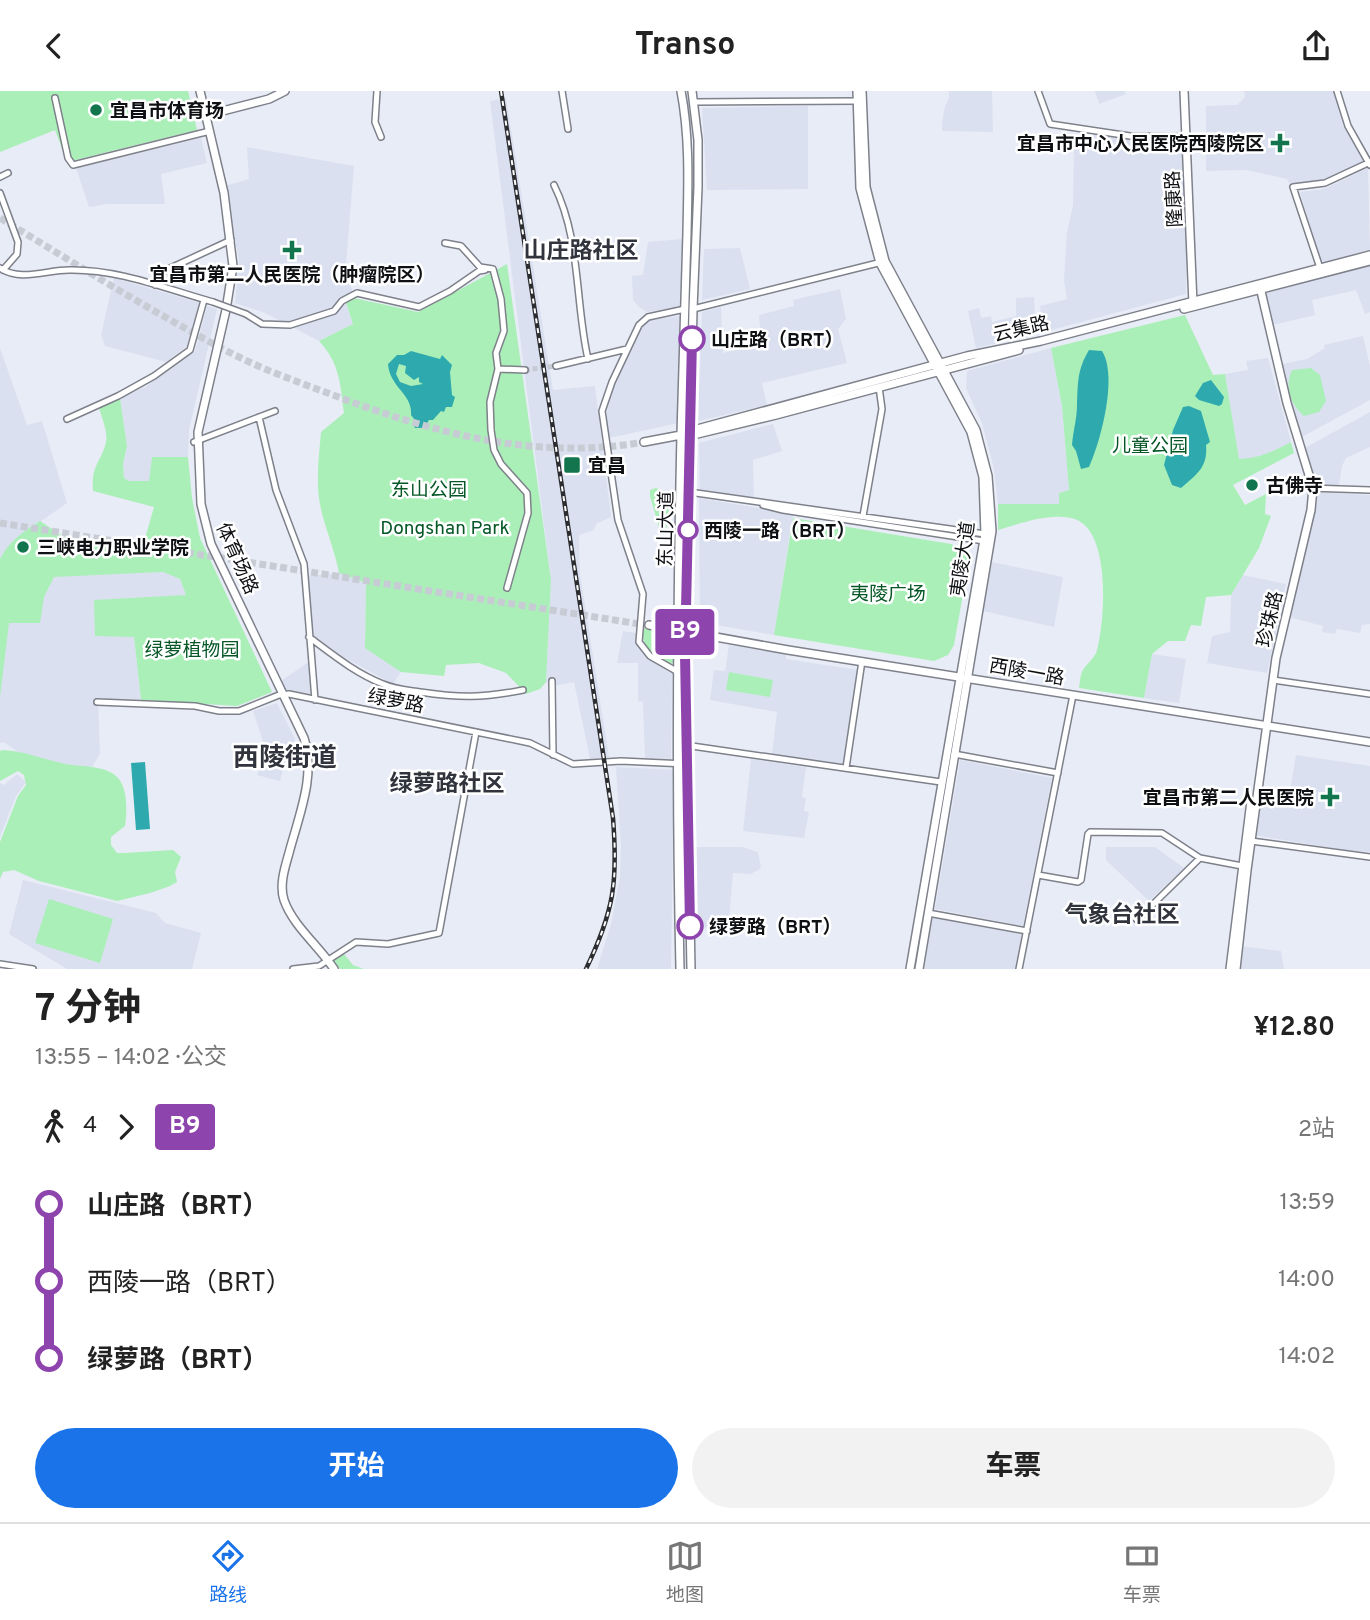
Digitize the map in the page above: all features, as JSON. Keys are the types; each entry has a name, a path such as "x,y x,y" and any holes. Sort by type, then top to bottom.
{"main road":[{"name":"体育场路","path":"198,91 224,193 229,241"},
{"path":"204,114 279,91"},
{"path":"204,114 269,99 285,91"},
{"name":"东山大道","path":"681,91 689,188 690,433 686,609 683,630"},
{"name":"东山大道","path":"680,969 681,764 685,745 681,435 698,187 698,140 692,91"},
{"name":"夷陵大道","path":"857,91 866,187 882,262 976,430 988,476 992,531 941,782 910,969"},
{"name":"夷陵大道","path":"860,101 862,91"},
{"name":"隆康路","path":"1186,91 1195,303"},
{"name":"隆康路","path":"1186,91 1195,303"},
{"name":"体育场路","path":"204,114 233,267 196,441 201,504 206,529 281,695 304,738 309,767 307,785 285,866 283,895 293,918 329,965"},
{"name":"云集路","path":"1257,287 1370,255"},
{"name":"云集路","path":"690,433 939,367 1370,261"},
{"name":"珍珠路","path":"1236,969 1264,723 1311,510 1311,488 1257,287"},
{"name":"夷陵大道","path":"919,969 984,537 983,477 971,432 939,367"},
{"name":"云集路","path":"644,442 879,387 939,367"},
{"name":"珍珠路","path":"1230,969 1242,866 1273,657 1311,488"},
{"path":"682,654 701,633 686,609"},
{"name":"西陵一路","path":"682,654 653,626 1370,740"},
{"name":"西陵一路","path":"701,633 1073,695 1264,723"},
{"name":"东山大道","path":"682,654 678,672 691,969"}],"street":[{"path":"377,91 375,122 381,137"},
{"path":"562,91 568,129"},
{"path":"1038,91 1050,124 1130,136 1186,137"},
{"path":"1320,268 1293,187 1325,183 1370,163 1348,126 1337,91"},
{"path":"55,98 68,158 73,165 206,132"},
{"path":"694,101 860,101"},
{"path":"0,177 8,173"},
{"path":"554,185 570,230 582,336 588,359"},
{"path":"0,193 18,242 18,249 2,269 9,274 32,275 67,270 106,272 214,302 246,314 262,324 290,325 334,311 342,301 357,293 419,307 480,271 493,269"},
{"path":"155,285 164,271 229,241"},
{"path":"445,243 461,246 480,267 493,269"},
{"path":"678,672 650,656 639,642 643,594 618,520 602,411 639,324 648,317 882,262"},
{"path":"493,269 501,299 504,331 496,353 498,369 490,402 491,430 494,450 501,464 527,493 528,513 507,589"},
{"path":"67,419 142,383 190,349 204,300"},
{"path":"556,366 627,349"},
{"path":"498,369 525,370"},
{"path":"863,516 882,409 879,387"},
{"path":"196,441 275,411"},
{"path":"259,417 276,490 304,564 315,700"},
{"path":"1311,488 1370,490"},
{"path":"689,492 863,516 984,537"},
{"path":"757,502 775,509 984,537"},
{"path":"309,637 343,662 384,685 459,698 488,697 523,690"},
{"path":"846,768 862,661"},
{"path":"1273,680 1370,694"},
{"path":"552,681 553,755"},
{"path":"97,702 195,706 219,711 239,711 281,695"},
{"name":"绿萝路","path":"281,695 530,744 579,765 621,761 681,764"},
{"path":"1019,969 1073,695"},
{"path":"293,969 329,965 356,942 388,944 439,933 476,732"},
{"path":"685,745 941,782"},
{"path":"953,754 1058,773"},
{"path":"1038,875 1078,883 1081,880 1090,832 1162,833 1200,858 1242,866"},
{"path":"1251,841 1370,857"},
{"path":"1138,920 1200,858"},
{"path":"928,913 1027,931"},
{"path":"0,964 33,969"}],"shaded area":[{"path":"949,91 992,91 993,132 942,131"},
{"path":"1095,91 1124,91 1126,94 1099,104"},
{"name":"宜昌市中心人民医院西陵院区","path":"1244,91 1333,91 1343,126 1365,161 1323,181 1290,185 1287,179 1246,170 1206,171 1206,106 1237,105 1245,97"},
{"path":"506,98 553,390 595,386 611,517 596,524 594,530 579,535 580,574 609,757 590,759 574,682 558,685 546,682 551,580 490,101"},
{"path":"808,106 808,189 707,190 702,108"},
{"path":"1089,132 1129,140 1184,141 1187,206 1186,294 1044,332 1040,306 1067,299 1064,280 1067,232 1073,205 1074,148 1088,147"},
{"path":"201,138 207,163 161,174 165,204 107,204 89,207 76,168"},
{"name":"宜昌市第二人民医院（肿瘤院区）","path":"247,147 354,166 346,265 354,298 346,304 353,324 319,341 265,313 235,303 239,261 225,186 249,179"},
{"path":"1368,168 1370,251 1321,264 1300,192 1324,189"},
{"path":"682,239 681,307 647,312 633,300 632,276 643,275 648,242"},
{"path":"740,248 750,289 702,300 704,249"},
{"path":"1370,265 1370,312 1365,314 1356,290 1312,300 1315,315 1273,325 1266,293"},
{"path":"114,278 200,303 187,346 166,362 105,346 101,335"},
{"path":"840,289 846,319 838,329 847,363 762,383 767,405 698,421 702,312 721,307 723,353 761,344 759,315 794,306 793,300"},
{"path":"1034,297 1036,334 976,348 968,311 979,308 981,318 991,316 992,322 1016,316 1016,298"},
{"path":"207,306 217,309 189,430 188,457 179,457 149,481 129,481 124,478 123,464 127,446 120,398 145,387 195,351"},
{"path":"680,316 678,423 609,438 606,407 626,354 640,327 648,320"},
{"path":"1363,336 1370,366 1370,400 1300,438 1282,364 1307,359 1325,348 1324,345"},
{"name":"三峡电力职业学院","path":"0,348 27,425 42,421 67,503 40,522 54,576 163,572 180,579 186,595 134,636 141,700 98,699 100,753 93,766 54,778 4,742 0,743"},
{"path":"1051,348 1062,406 1069,490 1059,493 1059,504 998,504 994,469 982,423 966,388 967,371"},
{"path":"1268,358 1291,442 1271,453 1238,459 1225,374 1248,370 1246,361"},
{"path":"1370,412 1370,447 1346,458 1339,485 1314,485 1303,449"},
{"path":"773,424 782,451 753,460 754,497 700,491 699,443"},
{"path":"1314,492 1370,495 1370,624 1362,625 1360,633 1337,629 1335,634 1322,632 1323,626 1289,617 1311,526"},
{"path":"699,498 793,514 774,635 704,623 700,619"},
{"path":"992,562 1063,577 1054,627 983,611"},
{"path":"339,573 366,583 365,647 401,672 393,684 343,657 313,635 308,576"},
{"path":"1243,575 1286,584 1267,673 1207,663 1212,636 1230,632 1231,595"},
{"path":"623,631 636,633 636,643 645,657 672,674 671,759 645,758 643,702 638,701 638,663 617,663"},
{"path":"729,645 786,654 786,659 858,670 844,765 772,754 777,712 710,700 714,670 725,671"},
{"path":"1152,654 1186,659 1179,703 1144,698"},
{"path":"310,661 312,694 285,691 281,681"},
{"path":"277,703 294,737 301,763 286,760 280,781 257,775 267,753 253,711"},
{"name":"宜昌市第二人民医院","path":"1296,755 1370,766 1370,852 1254,835 1261,786 1290,791"},
{"path":"751,759 806,767 802,797 806,798 804,811 809,812 804,838 743,831"},
{"path":"960,760 1052,778 1023,926 935,909"},
{"path":"616,767 674,770 671,969 597,969 611,924 620,877 621,846"},
{"path":"17,774 26,782 16,796 0,837 0,783 4,785"},
{"path":"694,847 742,847 758,852 761,868 751,874 733,873 728,932 698,926"},
{"path":"1106,847 1155,847 1184,868 1149,901 1106,860"},
{"path":"23,880 156,913 165,923 201,933 192,969 67,969 9,934"},
{"path":"933,916 1022,933 1015,969 924,969"},
{"path":"1240,946 1281,951 1284,969 1238,969"}],"green space":[{"name":"宜昌市体育场","path":"0,91 188,91 197,130 67,162 55,130 0,152"},
{"name":"Dongshan Park","path":"507,264 551,580 546,682 540,689 526,694 506,673 479,663 446,665 444,676 401,672 365,648 366,583 339,573 318,490 321,432 344,413 335,366 319,341 353,324 346,303 354,298 418,312"},
{"name":"儿童公园","path":"1185,315 1213,375 1225,374 1239,459 1259,456 1291,442 1294,453 1233,485 1245,505 1266,494 1265,514 1271,516 1259,548 1231,595 1206,597 1201,626 1191,625 1185,641 1168,641 1152,654 1144,698 1079,688 1082,672 1097,650 1102,618 1102,576 1093,538 1084,525 1071,518 1062,517 1035,519 998,530 998,504 1059,504 1059,493 1069,490 1062,406 1051,348"},
{"path":"1311,368 1320,375 1326,401 1319,412 1304,416 1292,401 1290,376 1292,370"},
{"name":"绿萝植物园","path":"120,398 127,446 123,464 124,478 129,481 149,481 152,457 188,457 200,538 272,692 237,706 141,700 134,637 95,636 94,600 186,595 180,579 163,572 54,577 44,597 40,623 9,623 0,697 0,559 12,542 40,521 64,537 142,549 154,507 93,491 95,469 106,438 99,408"},
{"path":"656,488 663,491 669,512 665,536 661,534 650,496 650,490"},
{"name":"夷陵广场","path":"793,518 951,544 964,551 969,560 954,645 948,655 934,661 774,635"},
{"path":"643,627 655,632 675,656 674,663 654,658 646,648"},
{"path":"729,672 773,680 770,697 726,690"},
{"path":"0,751 101,769 113,774 124,788 126,814 125,826 111,837 111,845 117,853 173,850 181,857 175,872 177,882 150,893 117,901 39,881 14,870 3,872 0,879 0,842 18,796 26,785 24,775 18,771 0,781"},
{"path":"49,899 113,919 100,963 35,943"},
{"path":"344,954 353,965 364,969 340,969 334,960"}],"water":[{"path":"1089,350 1102,351 1107,362 1108,392 1103,425 1094,456 1089,467 1081,469 1072,445 1079,377"},
{"path":"411,351 440,359 442,355 452,365 452,395 455,397 452,407 446,407 444,412 441,411 433,420 429,420 424,428 415,428 418,424 411,415 409,402 390,372 388,364 397,355","holes":["399,364 406,366 405,373 414,380 419,377 419,382 423,384 411,386 400,382 396,374"]},
{"path":"1211,380 1224,397 1219,406 1199,400 1195,396 1203,383"},
{"path":"1189,406 1201,411 1210,442 1206,445 1205,459 1200,470 1181,488 1172,485 1164,465 1173,430 1183,407"},
{"path":"145,762 150,829 136,830 131,763"}],"tunnel":[{"path":"0,218 137,301 225,350 273,372 371,409 447,432 525,445 604,447 644,442"},
{"path":"525,370 556,366"},
{"path":"0,523 646,625"}],"railway":[{"path":"501,91 613,818 615,860 612,896 603,930 586,969"}],"bus line":[{"name":"B9","path":"690,926 685,654 692,339"}],"place":[{"name":"宜昌市体育场","path":"96,110"},
{"name":"宜昌市中心人民医院西陵院区","path":"1280,143"},
{"name":"宜昌市第二人民医院（肿瘤院区）","path":"292,250"},
{"name":"山庄路（BRT）","path":"692,339"},
{"name":"宜昌","path":"572,465"},
{"name":"古佛寺","path":"1252,485"},
{"name":"西陵一路（BRT）","path":"688,530"},
{"name":"三峡电力职业学院","path":"23,547"},
{"name":"宜昌市第二人民医院","path":"1330,797"},
{"name":"绿萝路（BRT）","path":"690,926"}],"district":[{"name":"山庄路社区","path":"581,250"},
{"name":"西陵街道","path":"285,757"},
{"name":"绿萝路社区","path":"447,783"},
{"name":"气象台社区","path":"1122,914"}],"park label":[{"name":"东山公园","path":"429,489"}]}
